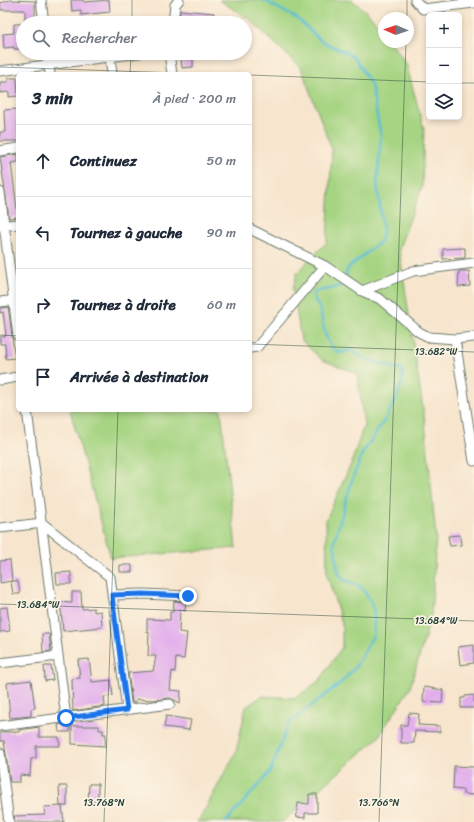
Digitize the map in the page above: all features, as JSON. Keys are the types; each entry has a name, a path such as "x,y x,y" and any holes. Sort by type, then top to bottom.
{"street":[{"path":"41,0 43,16"},
{"path":"174,16 175,5 178,0"},
{"path":"416,0 423,9 474,3"},
{"path":"0,71 50,69 95,60"},
{"path":"110,60 112,72"},
{"path":"170,60 172,72"},
{"path":"0,151 16,148"},
{"path":"0,192 2,226 16,300 0,302"},
{"path":"2,226 16,224"},
{"path":"252,230 325,266 362,291 380,299 419,332 429,337 455,339 474,337"},
{"path":"362,291 413,271 474,263"},
{"path":"252,348 257,347 325,266"},
{"path":"455,339 474,461"},
{"path":"0,380 16,377"},
{"path":"27,412 66,718"},
{"path":"0,528 42,523 110,577 127,710"},
{"path":"112,595 143,594 188,596"},
{"path":"0,663 58,656"},
{"path":"0,726 170,704"},
{"path":"0,753 9,822"}],"green space":[{"path":"219,0 352,0 368,13 378,25 378,48 395,48 406,63 424,129 422,187 399,248 425,422 436,538 431,616 410,688 377,739 282,822 197,822 236,752 246,707 262,696 296,698 320,680 342,647 342,623 327,575 326,520 351,464 364,425 357,373 322,360 301,340 293,289 297,272 327,242 332,149 301,68 252,22 252,16 244,16"},
{"path":"71,412 221,412 236,548 111,558"}],"building":[{"path":"10,0 35,1 35,16 25,16 25,10 1,10 0,3"},
{"path":"71,0 83,0 84,2 109,0 110,12 81,15 81,10 72,11"},
{"path":"180,10 214,13 214,16 180,16"},
{"path":"14,24 16,24 16,49 14,49 14,47 4,48 3,34 14,33"},
{"path":"181,60 193,60 193,67 182,68"},
{"path":"8,78 16,78 16,96 9,97 9,92 0,93 0,82 8,82"},
{"path":"16,109 16,141 0,141 0,132 5,132 4,110"},
{"path":"16,154 16,162 11,163 16,202 16,217 9,218 0,157"},
{"path":"465,248 465,258 443,259 443,249"},
{"path":"459,271 469,271 470,286 458,287"},
{"path":"8,307 15,358 6,359 5,344 0,344 0,337 6,336 3,312 0,313 0,308"},
{"path":"460,535 461,545 450,546 448,536"},
{"path":"10,560 12,581 0,583 0,561"},
{"path":"120,565 132,565 132,572 120,572"},
{"path":"71,572 71,584 57,584 56,573"},
{"path":"11,581 18,581 20,594 13,594"},
{"path":"72,592 81,592 82,609 94,608 94,612 101,611 102,627 63,631 61,609 58,609 58,602 72,603"},
{"path":"174,601 186,602 185,611 180,609 179,632 187,633 184,659 176,658 175,672 172,671 170,690 181,691 180,703 170,698 153,700 136,699 136,702 132,702 128,673 153,671 156,656 148,656 149,632 147,632 147,619 170,620 170,612 173,612"},
{"path":"7,607 10,631 0,632 0,608"},
{"path":"42,634 49,634 51,651 43,652"},
{"path":"474,645 474,663 460,665 458,647"},
{"path":"89,659 92,682 111,680 113,696 104,697 105,706 73,711 72,679 80,678 78,660"},
{"path":"44,666 51,666 53,680 45,681"},
{"path":"31,680 35,708 31,709 31,716 10,718 7,683"},
{"path":"424,687 443,690 442,703 423,702"},
{"path":"474,695 474,708 461,708 461,698"},
{"path":"409,713 419,714 418,725 440,726 440,732 415,731 414,743 401,743 401,725 407,725"},
{"path":"166,716 191,720 189,730 164,727"},
{"path":"70,723 70,732 59,732 58,725"},
{"path":"72,726 99,726 99,730 103,730 103,734 106,734 105,746 72,744"},
{"path":"39,727 39,737 59,737 60,746 36,746 36,758 31,759 30,776 20,775 20,782 10,782 4,741 0,741 0,732 19,732 19,730"},
{"path":"454,766 474,767 474,795 463,794 463,790 453,789"},
{"path":"89,784 98,784 98,802 88,802"},
{"path":"59,786 67,786 67,806 60,806"},
{"path":"309,794 317,794 317,813 305,813 305,818 296,817 298,803 309,804"},
{"path":"62,806 64,822 15,822 14,816 45,815 44,807"}],"waterway":[{"path":"226,822 270,772 289,723 342,682 357,665 374,634 374,611 370,600 361,587 343,579 338,571 334,542 351,483 362,454 386,418 397,397 402,382 403,370 367,360 351,350 339,353 334,349 327,339 320,310 313,295 313,293 334,288 343,284 348,268 380,242 383,231 377,183 381,136 371,85 355,58 321,41 298,19 263,0"}],"route":[{"path":"66,718 127,710 112,595 143,594 188,596"}]}
